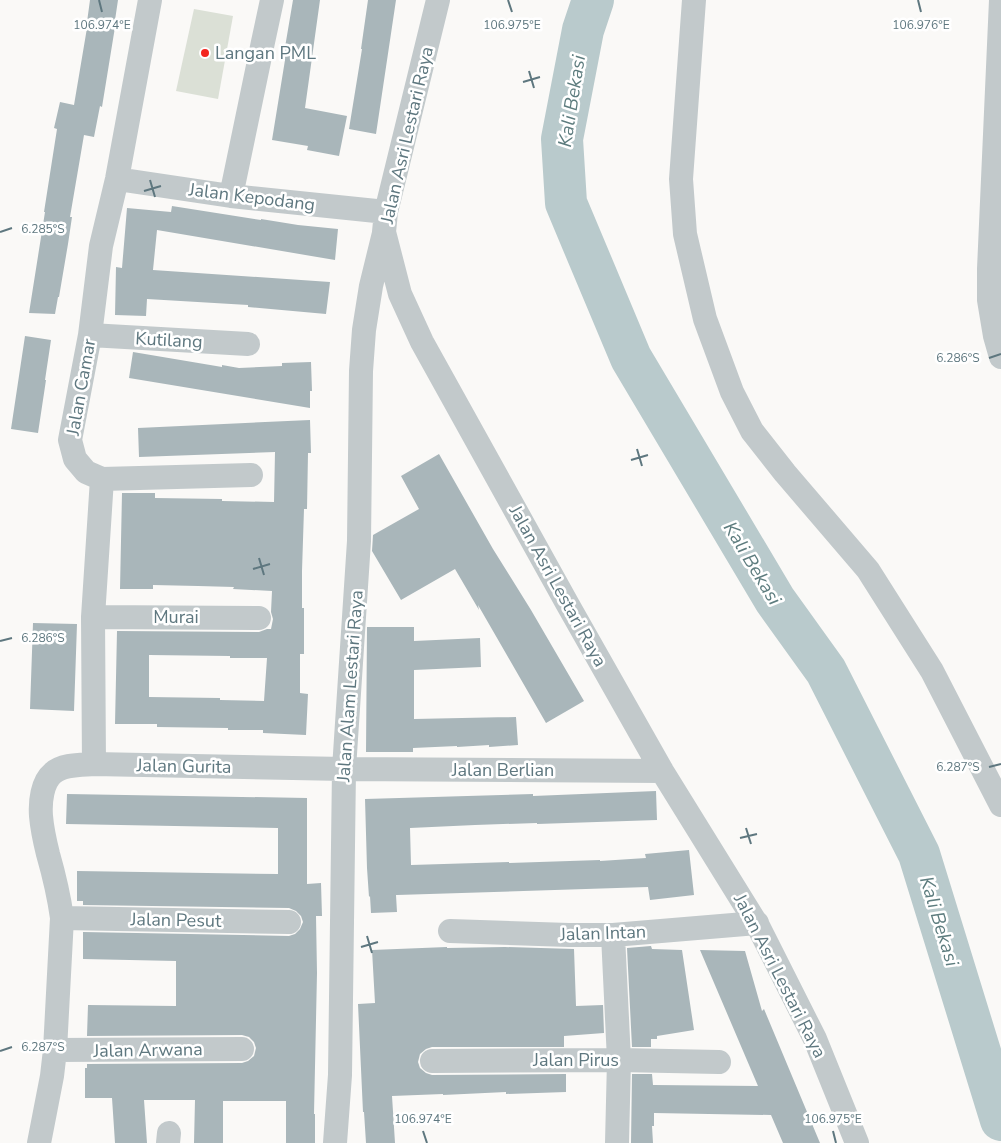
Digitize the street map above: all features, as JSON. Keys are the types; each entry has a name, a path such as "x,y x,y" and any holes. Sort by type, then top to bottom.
{"street":[{"name":"Jalan Camar","path":"102,479 86,472 75,459 70,440 90,335 101,246 117,179 150,0"},
{"path":"231,196 272,0"},
{"name":"Jalan Asri Lestari Raya","path":"438,0 385,222 400,294 422,342 662,771 757,923 815,1039 857,1143"},
{"path":"694,0 681,179 685,234 705,319 732,392 752,431 785,473 868,570 932,671 1001,806"},
{"path":"1001,0 988,300 1001,357"},
{"name":"Jalan Kepodang","path":"117,179 385,222"},
{"name":"Jalan Alam Lestari Raya","path":"335,1143 340,1075 344,769 360,541 361,371 371,286 385,222"},
{"name":"Kutilang","path":"90,335 248,344"},
{"path":"94,764 93,617 102,479 250,475"},
{"name":"Murai","path":"93,617 259,618"},
{"name":"Jalan Gurita","path":"62,918 60,901 41,817 41,798 47,780 52,773 62,767 94,764 344,769"},
{"name":"Jalan Berlian","path":"344,769 662,771"},
{"path":"39,1143 55,1050 62,918"},
{"name":"Jalan Pesut","path":"62,918 289,922"},
{"name":"Jalan Intan","path":"450,930 613,935 757,923"},
{"path":"613,935 619,1060 617,1143"},
{"name":"Jalan Arwana","path":"55,1050 242,1049"},
{"name":"Jalan Pirus","path":"432,1061 619,1060 719,1062"}],"shaded area":[{"name":"Langan PML","path":"194,9 233,16 218,99 176,91"}],"building":[{"path":"90,0 118,0 102,107 100,106 94,137 84,135 70,217 72,217 68,244 55,314 29,313 57,129 54,128 60,102 74,105"},
{"path":"293,0 320,0 305,108 347,116 339,156 307,150 308,146 272,140"},
{"path":"368,0 396,0 376,134 349,129"},
{"path":"172,206 261,220 338,229 335,260 157,230 153,270 330,282 326,314 248,307 248,305 147,299 146,316 115,315 116,267 122,268 127,208 171,212"},
{"path":"25,336 51,340 38,433 11,429"},
{"path":"133,352 222,367 222,365 239,368 282,366 282,363 311,362 312,391 310,391 310,408 129,378"},
{"path":"310,420 311,453 308,453 307,509 304,509 302,571 304,654 300,654 300,693 308,694 306,735 263,733 263,730 157,727 157,724 115,724 117,631 259,632 271,629 273,619 271,612 272,591 233,589 234,587 153,585 153,589 120,589 122,493 155,493 155,498 274,502 275,452 139,457 138,428","holes":["149,655 230,656 230,658 267,658 264,701 149,697"]},
{"path":"439,454 493,549 584,701 546,723 455,569 401,600 372,551 373,535 419,509 401,476"},
{"path":"33,623 77,624 74,711 30,709"},
{"path":"367,627 414,627 414,641 480,638 481,667 414,670 414,719 516,717 518,745 413,748 413,752 366,752"},
{"path":"656,791 657,820 410,828 411,865 600,861 646,858 645,854 689,850 694,895 650,900 648,887 396,895 397,912 371,913 367,868 365,799 533,794 533,796"},
{"path":"67,794 307,798 307,884 321,883 322,916 316,916 315,1143 286,1143 286,1101 223,1101 223,1143 194,1143 195,1100 144,1100 147,1143 115,1143 112,1098 85,1098 85,1068 87,1068 87,1064 242,1063 254,1056 256,1048 254,1042 249,1037 242,1035 87,1036 88,1005 176,1006 176,961 83,959 83,932 289,936 295,934 300,929 303,922 301,916 296,911 289,908 83,905 83,901 77,901 77,871 278,874 278,828 66,824"},
{"path":"651,946 652,949 682,950 694,1030 657,1036 657,1039 651,1039 651,1047 632,1047 627,948"},
{"path":"447,947 574,949 576,1006 603,1005 604,1033 564,1036 564,1047 432,1047 426,1049 420,1054 418,1062 420,1068 432,1075 566,1074 566,1092 392,1096 395,1143 366,1143 358,1004 375,1003 372,950"},
{"path":"700,950 745,951 762,1011 764,1009 820,1143 783,1143 771,1115 654,1113 654,1126 652,1126 653,1143 631,1143 632,1074 652,1074 653,1085 758,1086"}],"waterway":[{"name":"Kali Bekasi","path":"593,0 583,30 562,139 566,203 631,358 775,600 826,671 919,854 1001,1120"}],"place":[{"name":"Langan PML","path":"205,53"}]}
